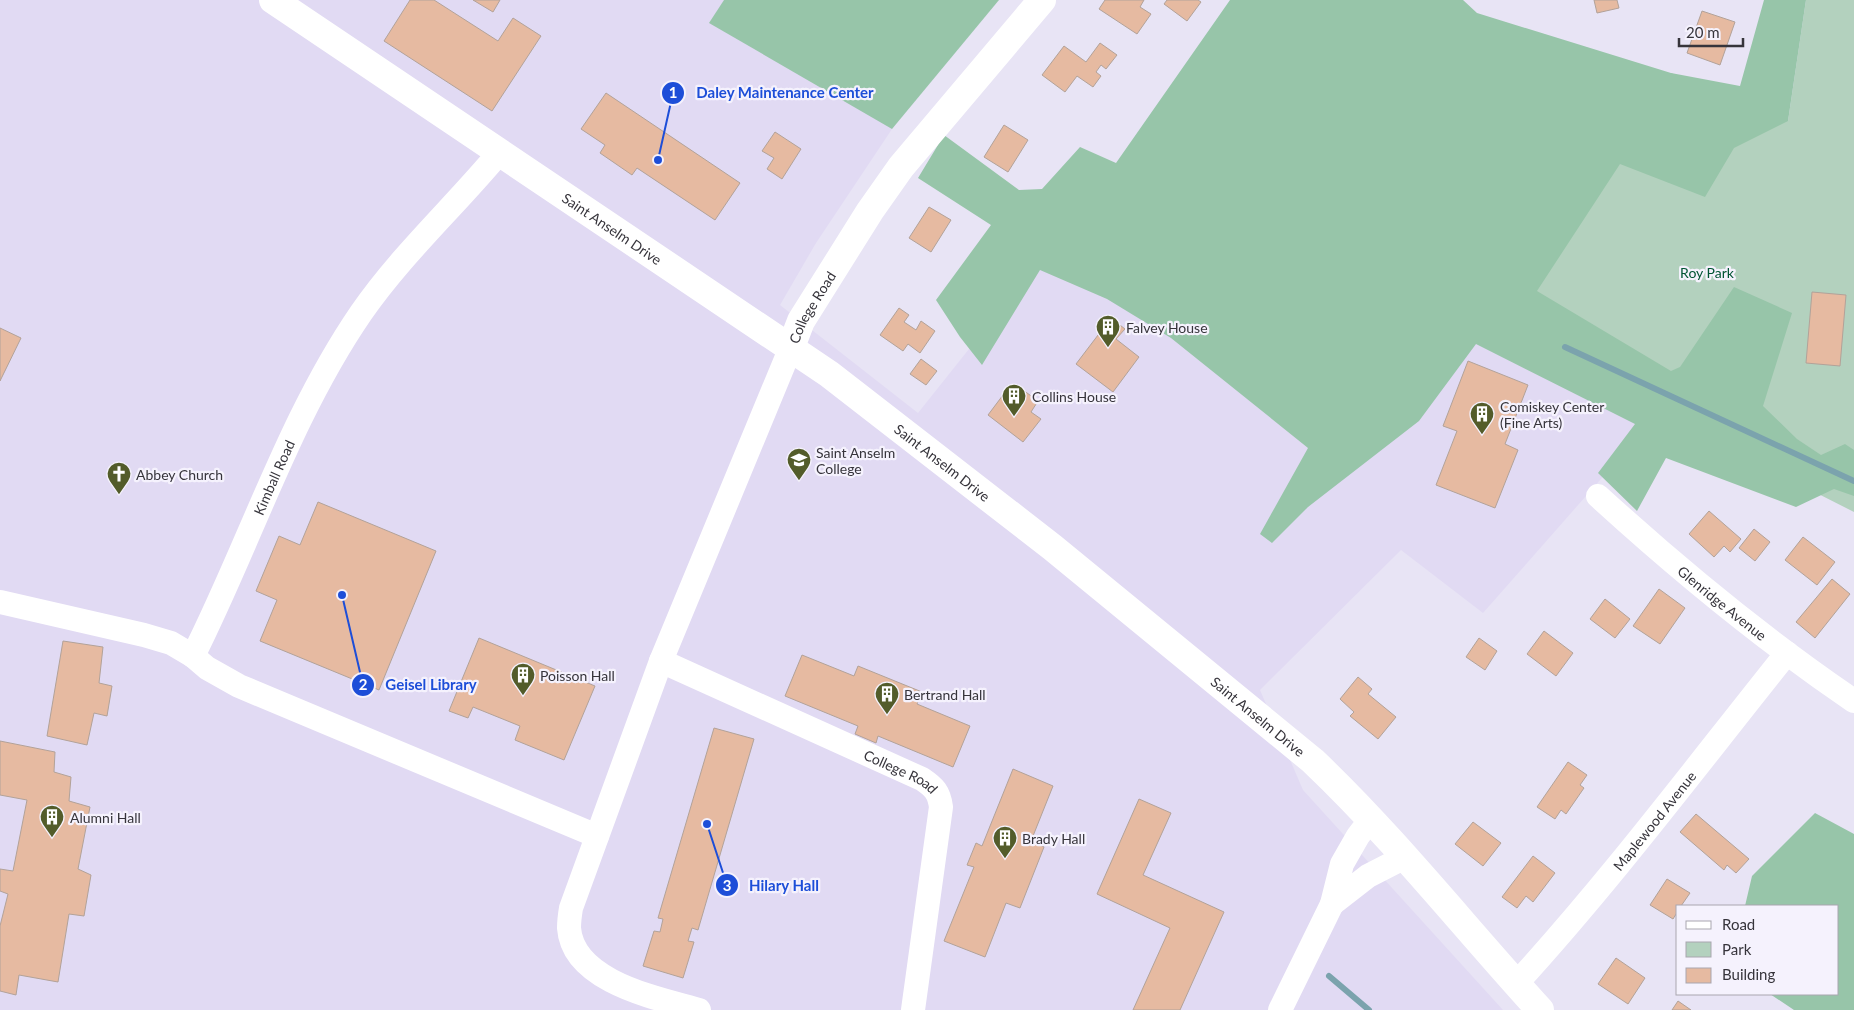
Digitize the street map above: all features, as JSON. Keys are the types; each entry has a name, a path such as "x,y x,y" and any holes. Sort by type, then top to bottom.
{"street":[{"name":"Saint Anselm Drive","path":"273,0 791,347 870,405 1137,615 1313,761 1371,819 1540,1010"},
{"name":"College Road","path":"699,1010 618,984 596,972 574,946 569,928 571,908 661,661 801,322 870,211 901,167 1042,0"},
{"name":"Kimball Road","path":"193,656 299,425 352,328 398,264 499,153"},
{"name":"Glenridge Avenue","path":"1598,496 1642,536 1787,653 1854,701"},
{"path":"0,602 171,643 193,656 207,668 239,686 597,836"},
{"name":"Maplewood Avenue","path":"1516,984 1554,942 1654,820 1787,653"},
{"name":"College Road","path":"661,661 922,779 934,787 940,795 941,807 913,1010"},
{"path":"1280,1010 1332,904 1342,864 1358,836 1371,819"},
{"path":"1332,904 1368,876 1405,857"}],"shaded area":[{"name":"Saint Anselm College","path":"0,0 983,0 892,129 816,243 780,305 918,413 1110,172 1667,404 1483,613 1401,550 1260,690 1303,790 1503,1010 0,1010"}],"green space":[{"path":"724,0 999,0 892,129 709,23"},
{"path":"1230,0 1463,0 1477,13 1671,73 1740,86 1764,0 1806,0 1788,121 1734,148 1705,197 1620,164 1537,291 1671,371 1680,367 1734,287 1792,313 1763,406 1797,439 1821,455 1845,444 1854,450 1854,496 1834,489 1796,507 1666,458 1637,511 1598,473 1635,424 1476,344 1419,421 1308,507 1272,543 1260,534 1308,448 1171,338 1107,299 1040,270 982,365 960,337 936,300 991,225 918,178 944,135 1019,190 1042,189 1080,147 1116,163"},
{"name":"Roy Park","path":"1806,0 1854,0 1854,512 1486,325 1671,73 1788,121"},
{"path":"1815,813 1854,834 1854,1010 1794,1010 1772,995 1839,995 1839,905 1745,905 1752,876"}],"building":[{"path":"410,0 434,0 498,41 513,18 541,36 492,111 384,41"},
{"path":"473,0 500,0 493,12"},
{"path":"1105,0 1144,0 1140,7 1151,14 1137,34 1099,9"},
{"path":"1167,0 1198,0 1201,2 1187,21 1164,4"},
{"path":"1594,0 1617,0 1619,8 1597,13"},
{"path":"1702,11 1735,22 1720,65 1687,53"},
{"path":"1100,43 1117,55 1106,69 1101,65 1096,72 1101,76 1093,87 1077,76 1065,92 1042,75 1064,46 1086,62"},
{"path":"606,93 740,183 715,220 637,168 632,175 600,153 605,145 581,129"},
{"path":"1004,125 1028,140 1008,172 984,157"},
{"path":"775,132 801,149 782,179 767,169 774,158 762,151"},
{"path":"929,207 951,220 931,252 909,238"},
{"path":"1812,292 1846,295 1840,366 1806,363"},
{"path":"899,308 909,315 904,322 916,330 921,321 935,331 920,353 908,344 903,351 880,335"},
{"name":"Falvey House","path":"1111,318 1125,329 1116,339 1139,357 1113,392 1076,364"},
{"path":"0,328 21,338 0,381"},
{"path":"921,359 937,371 926,385 910,374"},
{"name":"Comiskey Center (Fine Arts)","path":"1468,361 1528,385 1505,444 1518,450 1495,508 1436,485 1457,431 1443,426"},
{"name":"Collins House","path":"1023,390 1038,401 1031,412 1041,419 1023,442 988,415 1006,391 1016,398"},
{"path":"318,502 436,551 379,690 260,641 277,600 256,591 279,536 300,545"},
{"path":"1709,511 1741,539 1730,552 1724,546 1714,557 1689,534"},
{"path":"1754,529 1770,542 1755,561 1739,548"},
{"path":"1803,537 1835,562 1817,585 1785,560"},
{"path":"1832,579 1850,594 1815,638 1796,622"},
{"path":"1659,589 1685,608 1660,644 1633,626"},
{"path":"1605,599 1630,619 1615,638 1590,619"},
{"path":"1544,631 1573,653 1556,676 1527,654"},
{"name":"Poisson Hall","path":"479,638 595,686 564,760 515,740 520,726 473,707 468,718 449,711"},
{"path":"1479,638 1497,651 1485,670 1466,657"},
{"path":"63,641 103,647 99,683 112,686 107,716 94,713 87,745 47,736"},
{"name":"Bertrand Hall","path":"802,655 854,676 858,666 922,692 917,704 970,726 953,767 878,736 876,743 855,734 858,726 785,696"},
{"path":"1358,677 1372,689 1368,694 1396,717 1378,739 1350,716 1354,712 1340,699"},
{"path":"714,728 754,739 698,930 692,928 688,941 694,942 683,978 643,966 654,931 660,932 663,919 658,918"},
{"name":"Alumni Hall","path":"0,741 55,752 54,772 71,777 69,801 90,807 78,869 91,875 84,916 69,914 58,982 19,975 16,995 0,991 0,926 8,894 0,891 0,869 13,871 27,800 0,795"},
{"path":"1568,762 1587,775 1580,785 1584,788 1566,814 1561,810 1555,819 1537,807"},
{"name":"Brady Hall","path":"1013,769 1053,786 1031,841 1044,847 1020,908 1006,903 985,957 944,941 974,867 967,865 976,843 982,846"},
{"path":"1139,799 1171,813 1143,875 1224,912 1180,1010 1133,1010 1170,928 1097,894"},
{"path":"1696,814 1749,859 1736,873 1727,865 1724,870 1680,832"},
{"path":"1473,822 1501,843 1483,866 1455,844"},
{"path":"1533,856 1555,873 1533,902 1526,896 1517,908 1502,897"},
{"path":"1667,879 1690,893 1682,905 1676,905 1676,914 1673,919 1650,905"},
{"path":"1616,958 1645,978 1628,1004 1598,984"},
{"path":"1678,1001 1691,1010 1672,1010"}],"waterway":[{"path":"1565,347 1854,481"},
{"path":"1329,976 1369,1010"}],"place":[{"name":"Daley Maintenance Center","path":"658,160"},
{"name":"Falvey House","path":"1108,348"},
{"name":"Collins House","path":"1014,417"},
{"name":"Comiskey Center (Fine Arts)","path":"1482,435"},
{"name":"Saint Anselm College","path":"799,481"},
{"name":"Abbey Church","path":"119,495"},
{"name":"Geisel Library","path":"342,595"},
{"name":"Poisson Hall","path":"523,696"},
{"name":"Bertrand Hall","path":"887,715"},
{"name":"Hilary Hall","path":"707,824"},
{"name":"Alumni Hall","path":"52,838"},
{"name":"Brady Hall","path":"1005,859"}]}
